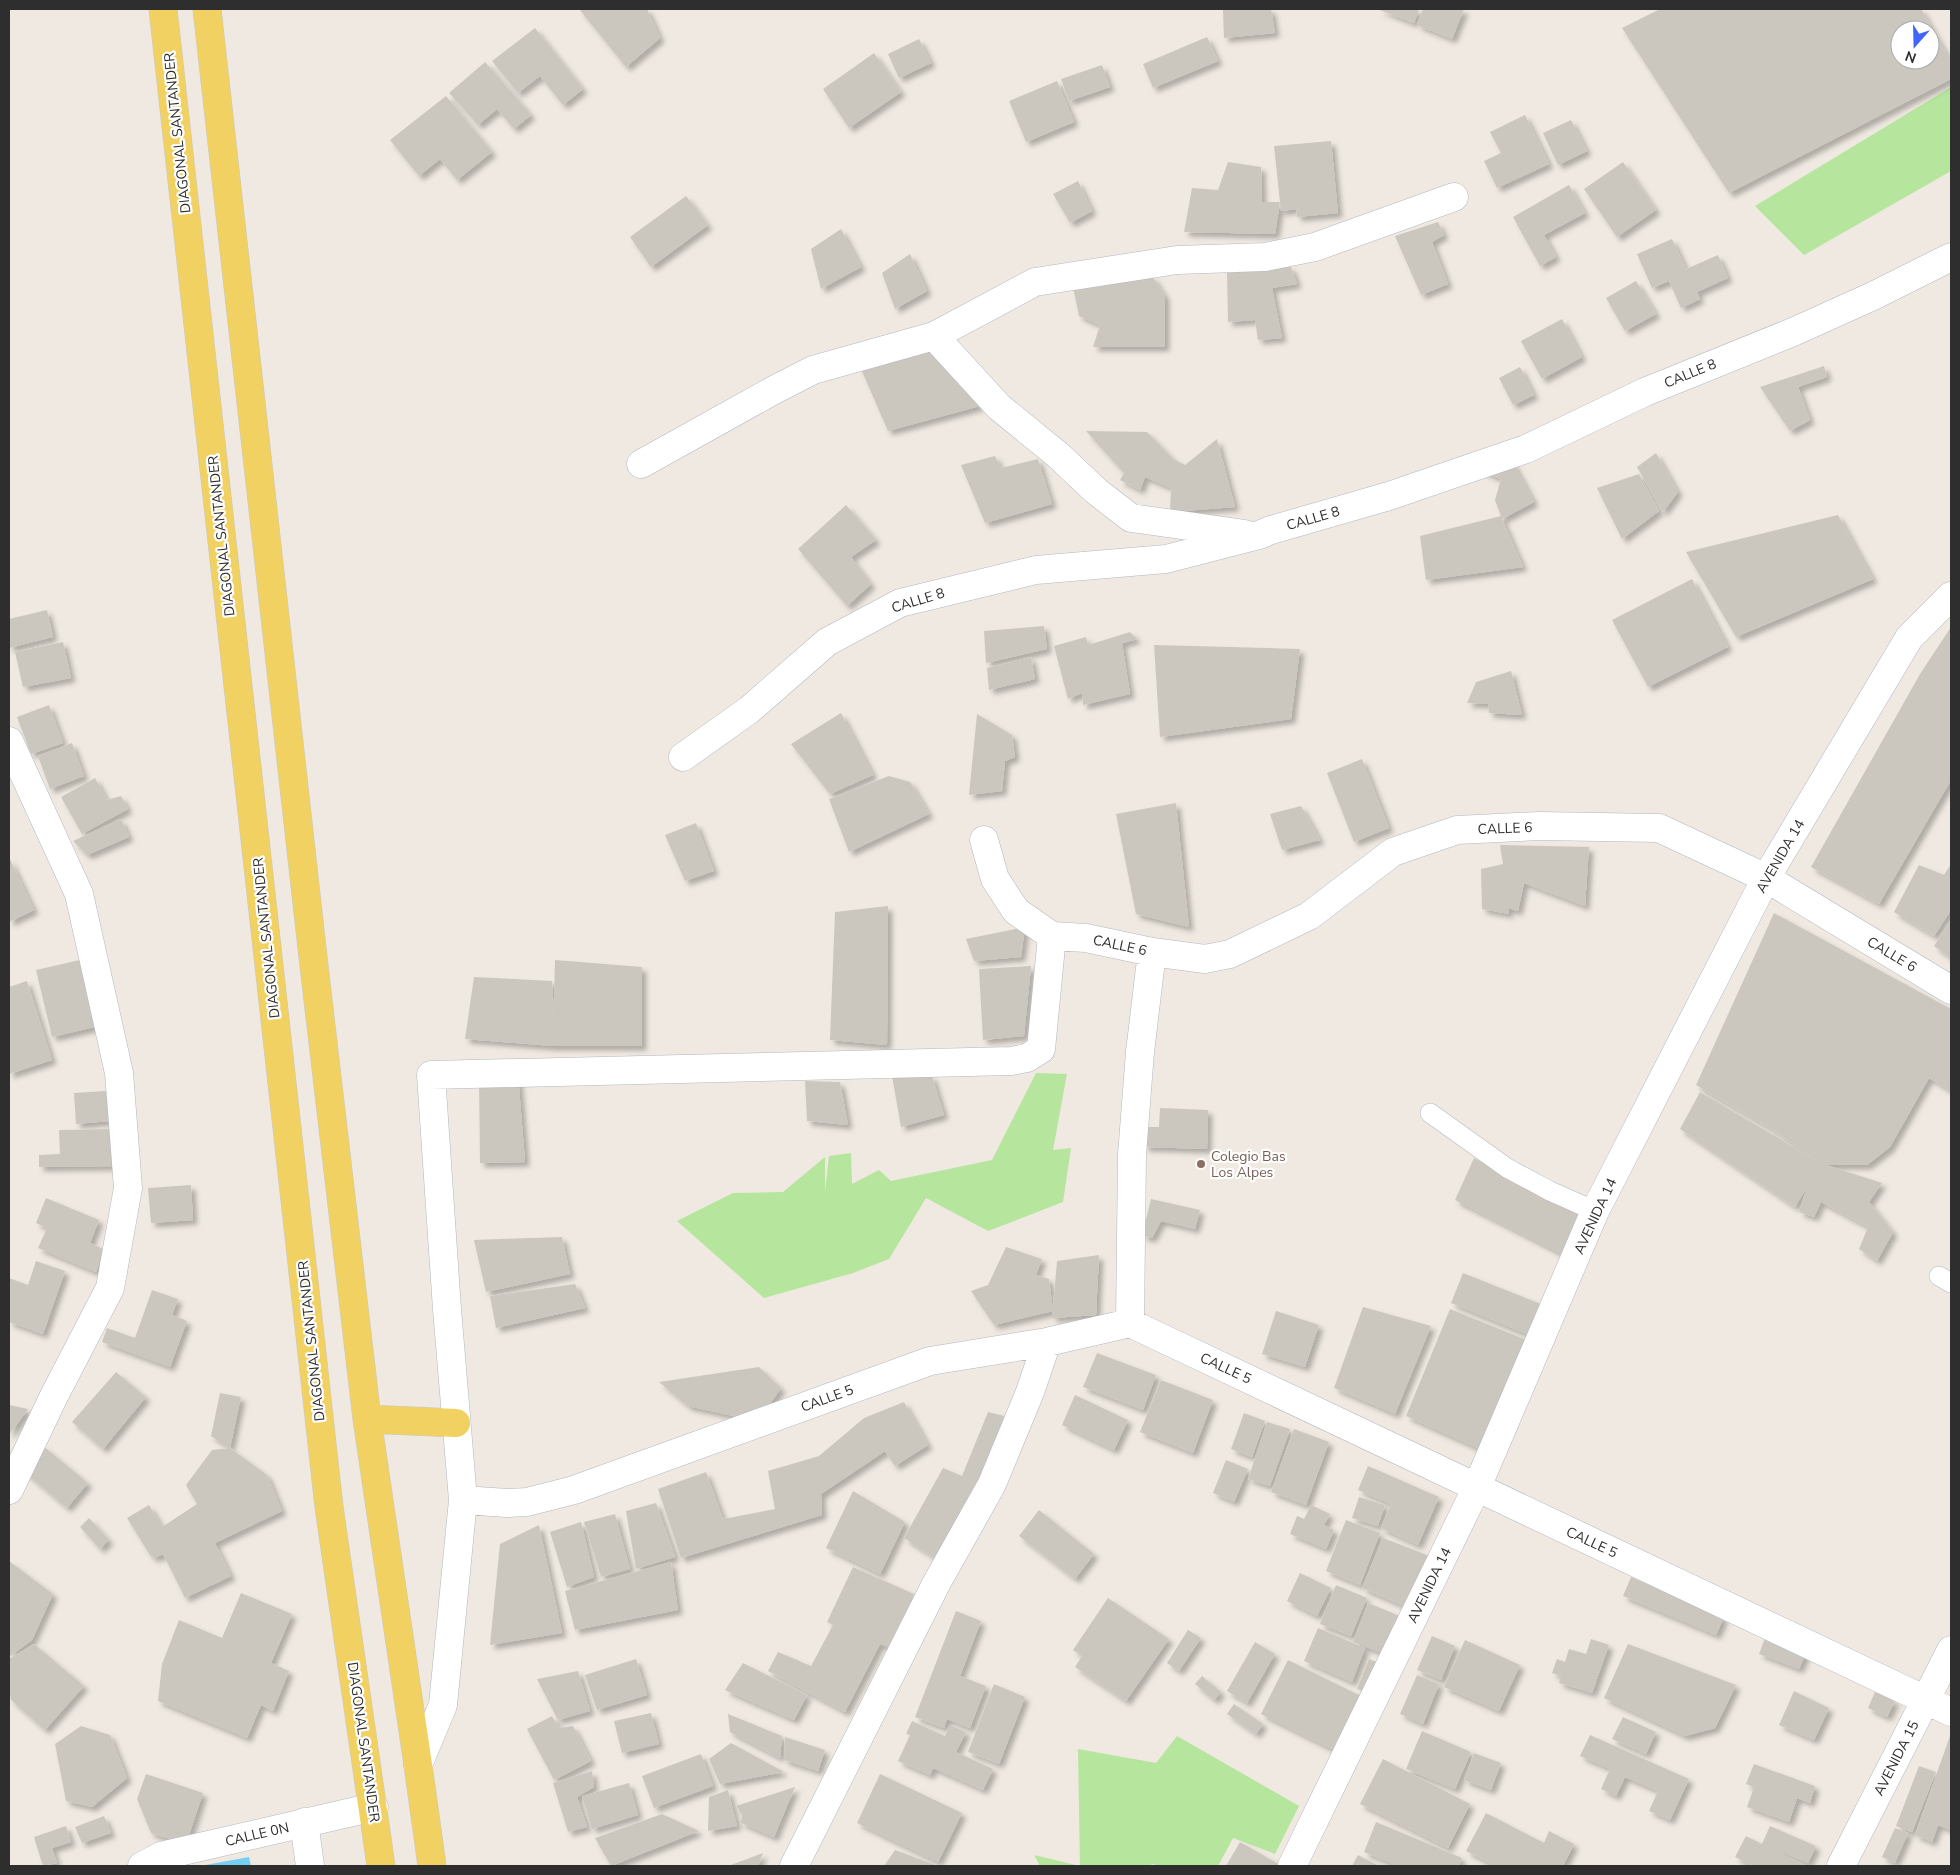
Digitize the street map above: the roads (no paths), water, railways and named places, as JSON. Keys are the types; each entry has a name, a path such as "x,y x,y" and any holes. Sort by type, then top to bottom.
{"main road":[{"name":"DIAGONAL SANTANDER","path":"163,9 329,1506 374,1807 381,1866"},
{"path":"207,9 367,1419 432,1866"},
{"path":"367,1419 456,1422"}],"street":[{"path":"641,464 813,370 934,336 1035,282 1177,260 1265,257 1307,249 1454,197"},
{"name":"CALLE 8","path":"683,756 749,710 827,642 900,603 1036,570 1166,559 1259,536 1271,530 1388,496 1526,449 1645,392 1793,332 1951,258"},
{"path":"934,336 999,407 1058,455 1096,491 1132,518 1259,536"},
{"name":"AVENIDA 14","path":"1292,1866 1477,1487 1595,1211 1766,878 1909,638 1951,596"},
{"path":"9,741 79,894 119,1073 128,1188 110,1288 54,1396 9,1490"},
{"name":"CALLE 6","path":"1052,936 1086,938 1152,952 1205,959 1230,954 1309,916 1393,852 1457,830 1539,826 1659,828 1766,878 1951,990"},
{"path":"418,1765 443,1705 463,1500 431,1075 1011,1061 1027,1058 1041,1049 1052,936 1016,911 995,879 984,840"},
{"path":"1130,1323 1132,1155 1140,1052 1152,952"},
{"name":"CALLE 5","path":"463,1500 507,1503 528,1502 574,1490 930,1361 1047,1342 1130,1323 1951,1712"},
{"path":"794,1866 936,1584 992,1484 1030,1392 1047,1342"},
{"name":"AVENIDA 15","path":"1841,1866 1951,1650"},
{"name":"CALLE 0N","path":"142,1866 161,1856 374,1807"},
{"path":"304,1822 310,1866"}],"lane":[{"path":"1430,1114 1507,1168 1550,1191 1595,1211"}],"water":[{"path":"249,1857 251,1866 200,1866"}],"place":[{"name":"Colegio Bas Los Alpes","path":"1201,1164"}]}
